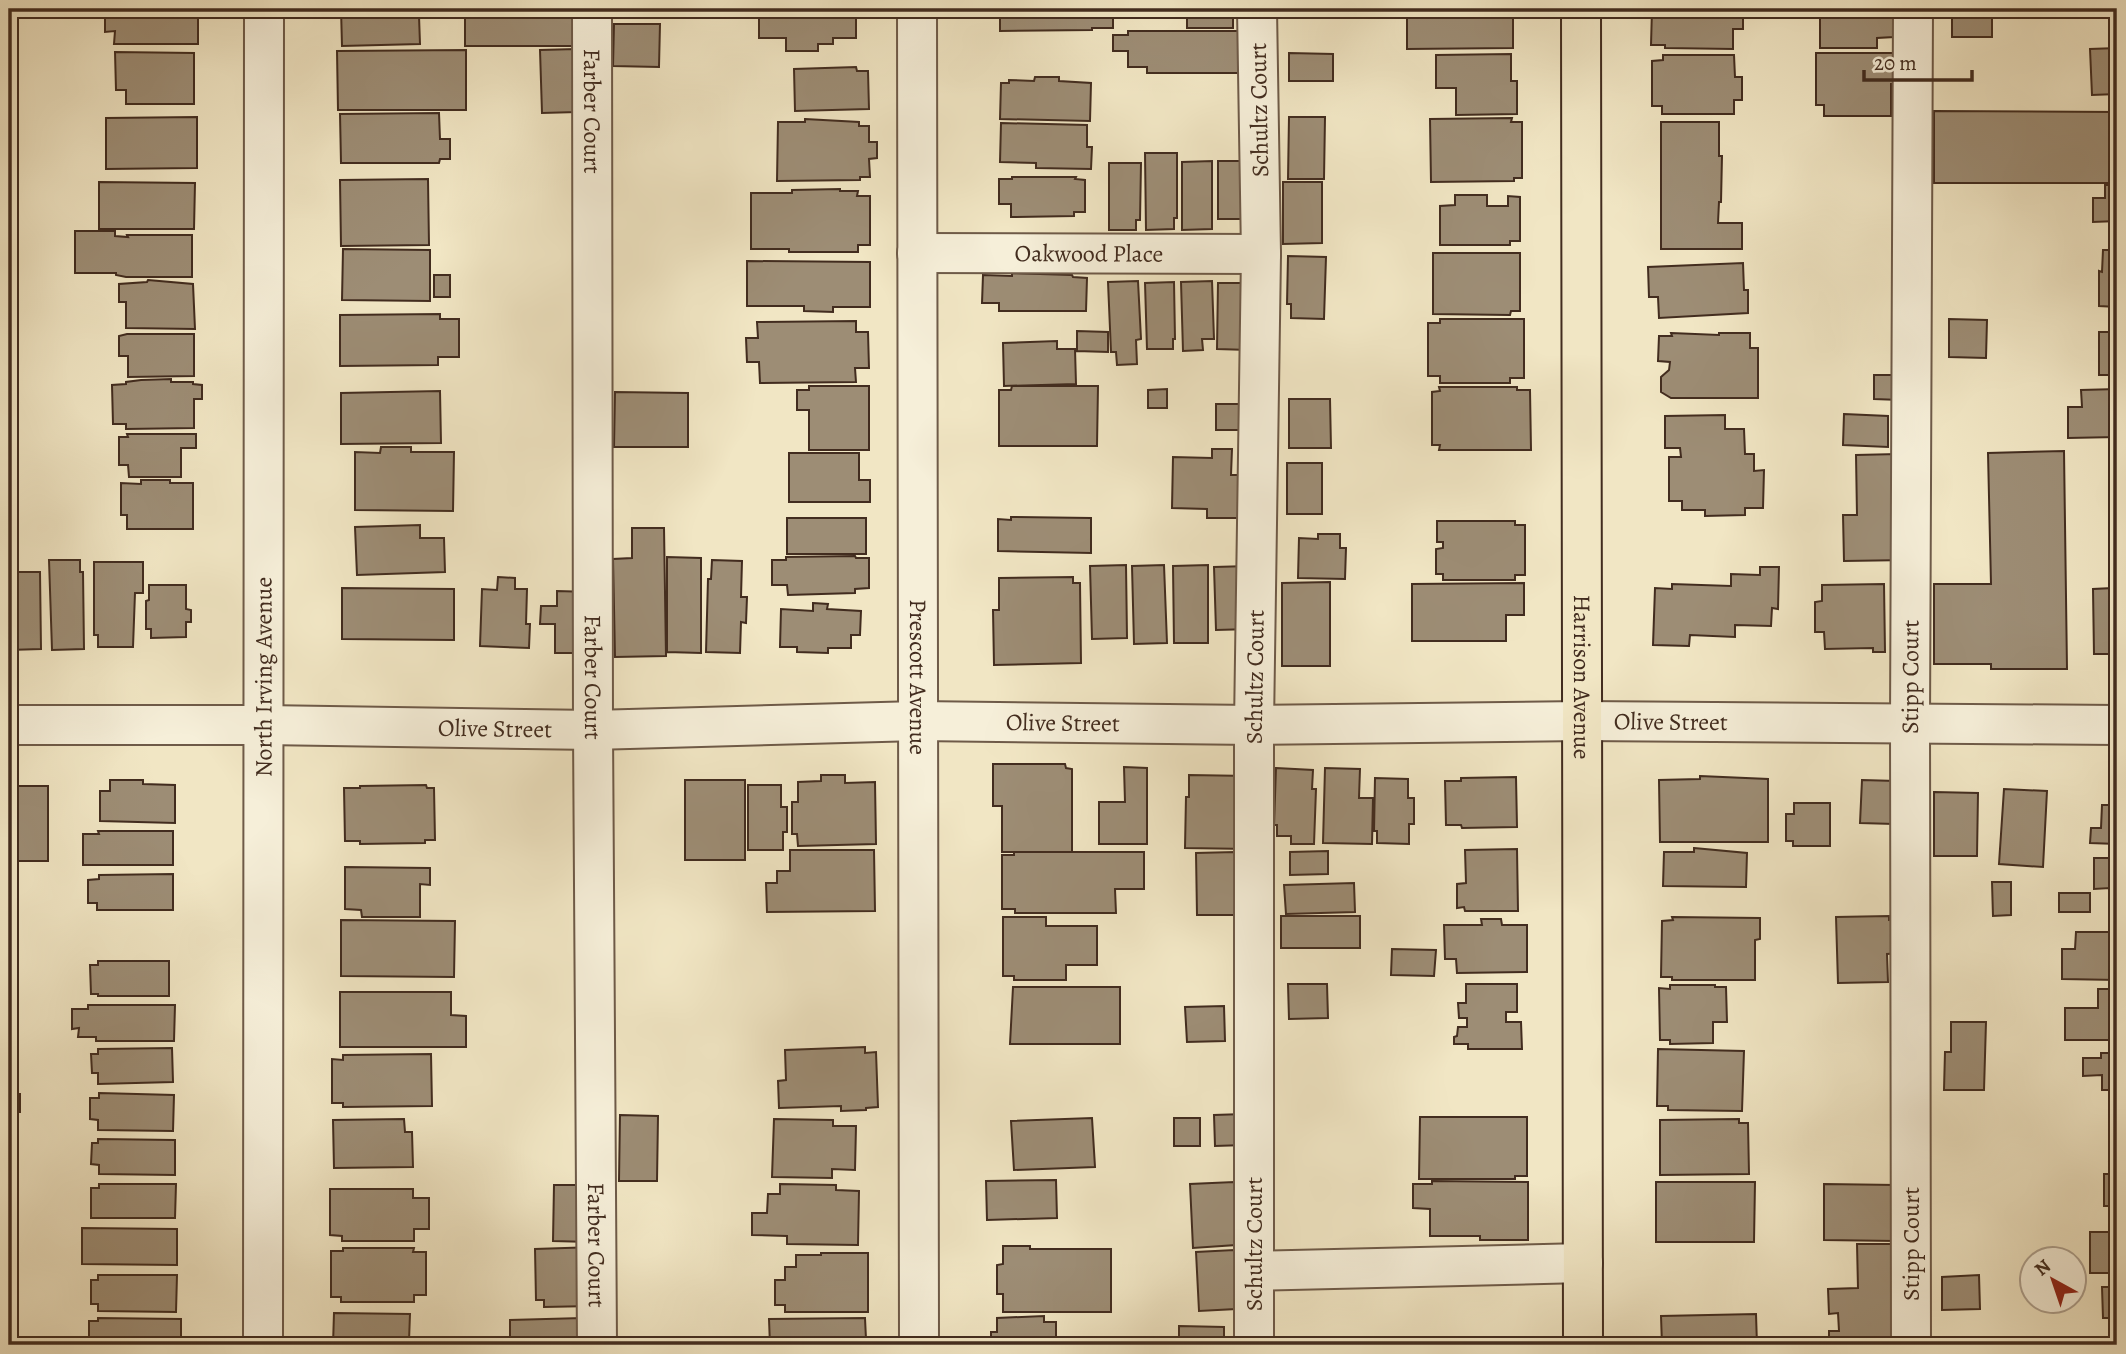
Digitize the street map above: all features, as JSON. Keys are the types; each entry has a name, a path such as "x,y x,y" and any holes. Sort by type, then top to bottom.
{"main road":[{"name":"Harrison Avenue","path":"1581,9 1583,1345"}],"street":[{"name":"North Irving Avenue","path":"263,1345 264,9"},
{"name":"Farber Court","path":"592,9 597,1345"},
{"name":"Prescott Avenue","path":"917,9 919,1345"},
{"name":"Schultz Court","path":"1254,1345 1254,725 1261,254 1257,9"},
{"name":"Stipp Court","path":"1911,1345 1913,9"},
{"name":"Oakwood Place","path":"917,253 1261,254"},
{"name":"Olive Street","path":"9,725 264,725 593,730 918,721 1254,725 1582,721 2117,725"},
{"path":"1254,1271 1583,1264"}],"building":[{"path":"105,9 198,9 198,44 114,44 115,31 105,32"},
{"path":"341,9 407,9 407,16 419,16 420,44 342,46"},
{"path":"465,9 573,9 573,46 465,46"},
{"path":"759,9 856,9 856,38 833,38 833,44 818,44 818,51 786,51 786,38 759,38"},
{"path":"1000,9 1113,9 1113,28 1000,31"},
{"path":"1187,9 1233,9 1233,28 1187,28"},
{"path":"1407,9 1513,9 1513,48 1407,49"},
{"path":"1652,9 1743,9 1743,29 1733,29 1733,49 1665,48 1665,45 1651,45"},
{"path":"1820,9 1893,9 1894,37 1877,38 1877,48 1820,48"},
{"path":"1952,9 1992,9 1992,37 1952,37"},
{"path":"2102,9 2117,9 2117,37 2112,37 2112,15 2102,15"},
{"path":"614,24 660,24 659,67 613,66"},
{"path":"1128,31 1241,31 1241,73 1147,73 1147,67 1128,67 1128,51 1113,51 1113,35 1128,35"},
{"path":"2117,48 2117,94 2092,95 2090,49"},
{"path":"576,49 577,112 542,113 540,50"},
{"path":"466,50 466,110 338,110 337,51"},
{"path":"115,52 194,53 194,104 126,104 126,90 116,90"},
{"path":"1289,53 1333,54 1333,81 1289,81"},
{"path":"1816,53 1902,53 1902,84 1891,84 1891,116 1824,116 1824,105 1816,105"},
{"path":"1511,54 1511,81 1517,81 1517,114 1456,115 1456,88 1436,88 1436,55"},
{"path":"1663,55 1734,55 1735,77 1742,77 1742,100 1734,100 1734,114 1662,114 1662,106 1652,106 1652,61 1663,60"},
{"path":"856,67 857,71 868,71 869,109 795,111 794,69"},
{"path":"1035,77 1059,77 1059,81 1091,83 1090,121 1000,119 1001,83 1009,83 1009,80 1034,81"},
{"path":"1934,111 2117,112 2117,183 1934,183"},
{"path":"439,113 440,139 450,139 450,159 440,159 439,163 341,163 340,114"},
{"path":"197,117 197,168 106,169 106,118"},
{"path":"1289,117 1325,117 1324,179 1288,179"},
{"path":"1512,118 1511,122 1522,122 1522,178 1514,178 1514,181 1431,182 1430,119"},
{"path":"805,119 859,122 859,126 869,126 869,142 877,142 877,158 869,159 870,177 860,177 860,180 777,181 778,122 805,122"},
{"path":"1661,122 1719,122 1719,156 1722,156 1718,223 1742,223 1742,249 1661,249"},
{"path":"1001,123 1087,125 1087,147 1092,147 1091,169 1036,168 1036,163 1000,162"},
{"path":"1145,153 1177,153 1177,218 1174,218 1174,229 1146,230"},
{"path":"1212,161 1212,229 1182,230 1182,162"},
{"path":"1218,161 1250,161 1250,219 1218,219"},
{"path":"1109,163 1141,163 1140,220 1136,220 1136,230 1109,230"},
{"path":"1076,177 1075,179 1085,180 1085,212 1074,212 1074,216 1011,217 1011,204 999,204 999,179"},
{"path":"428,179 429,245 341,246 340,180"},
{"path":"99,182 195,183 194,229 99,229"},
{"path":"1283,182 1322,182 1322,243 1283,244"},
{"path":"2105,185 2117,185 2117,221 2093,222 2093,198 2105,198"},
{"path":"840,189 858,191 857,196 870,196 870,245 858,245 858,252 751,249 751,193"},
{"path":"1455,195 1487,195 1487,206 1508,206 1508,196 1520,197 1520,241 1510,241 1510,245 1440,245 1440,206 1455,205"},
{"path":"75,231 115,231 115,236 128,237 127,235 192,235 192,277 126,277 116,273 75,273"},
{"path":"343,249 430,250 430,301 342,300"},
{"path":"2103,250 2117,250 2117,307 2099,306 2099,271 2102,272"},
{"path":"1433,253 1520,253 1520,311 1511,311 1510,315 1433,314"},
{"path":"1288,256 1326,257 1324,319 1291,318 1291,304 1287,304"},
{"path":"747,261 870,262 870,307 833,307 833,312 804,311 804,306 747,306"},
{"path":"1743,263 1744,290 1748,290 1748,313 1659,318 1658,297 1649,297 1648,267"},
{"path":"1012,273 1087,278 1086,311 999,311 999,303 982,303 983,275 1012,276"},
{"path":"434,275 450,275 450,297 434,297"},
{"path":"148,280 193,284 195,329 126,328 126,302 119,302 119,284"},
{"path":"1138,281 1141,339 1136,340 1137,364 1117,365 1116,352 1111,352 1108,282"},
{"path":"1212,281 1214,339 1202,339 1203,350 1183,351 1181,282"},
{"path":"1174,282 1173,349 1147,349 1145,283"},
{"path":"1218,283 1249,283 1249,350 1217,349"},
{"path":"440,314 440,319 459,319 459,357 438,357 438,365 340,366 340,315"},
{"path":"1440,319 1524,319 1524,378 1510,378 1510,383 1440,383 1440,376 1428,376 1428,323 1440,323"},
{"path":"1949,319 1987,320 1986,358 1949,357"},
{"path":"856,321 856,332 868,332 869,368 855,368 856,382 760,383 759,362 747,362 746,338 758,338 757,322"},
{"path":"1077,331 1108,332 1108,352 1077,351"},
{"path":"2099,332 2117,332 2117,386 2112,386 2113,375 2099,375"},
{"path":"1671,333 1750,333 1750,348 1758,348 1758,398 1671,398 1661,392 1661,377 1669,370 1670,362 1658,361 1659,336 1672,336"},
{"path":"194,334 194,376 128,377 128,356 119,356 119,336"},
{"path":"1057,341 1057,349 1075,349 1076,384 1004,386 1003,343"},
{"path":"1874,375 1900,375 1900,400 1874,399"},
{"path":"171,379 171,382 193,382 202,385 202,399 194,399 194,428 126,429 126,424 113,424 112,385"},
{"path":"809,386 869,386 869,450 809,450 809,410 797,410 797,390 809,390"},
{"path":"1012,386 1098,386 1097,446 999,446 999,390 1011,390"},
{"path":"1439,387 1517,387 1517,390 1530,390 1531,450 1439,450 1440,445 1432,445 1432,392 1440,391"},
{"path":"1167,389 1167,408 1148,408 1148,390"},
{"path":"2117,389 2117,437 2068,438 2068,407 2082,407 2081,390"},
{"path":"440,391 441,443 341,444 341,393"},
{"path":"615,392 688,393 688,447 614,447"},
{"path":"1289,399 1330,399 1331,448 1289,448"},
{"path":"1216,404 1245,404 1245,430 1216,430"},
{"path":"1844,414 1888,416 1888,447 1843,445"},
{"path":"1725,415 1725,429 1744,429 1745,454 1754,454 1754,471 1764,470 1763,508 1745,508 1745,515 1705,516 1705,510 1682,510 1682,501 1669,501 1669,457 1681,457 1680,448 1665,448 1665,416"},
{"path":"127,434 196,434 196,448 181,448 181,477 129,477 128,465 119,465 119,437 128,437"},
{"path":"381,447 411,447 411,452 454,452 453,511 355,510 355,452 380,453"},
{"path":"1212,449 1232,449 1231,475 1245,475 1244,518 1207,518 1207,509 1172,508 1173,457 1212,458"},
{"path":"2064,451 2067,669 1991,669 1991,664 1934,664 1934,584 1991,584 1988,453"},
{"path":"789,453 859,453 859,480 870,480 870,502 789,502"},
{"path":"1898,454 1908,560 1844,561 1843,515 1857,515 1856,455"},
{"path":"2113,460 2117,460 2117,549 2114,549"},
{"path":"1287,463 1322,463 1322,514 1287,514"},
{"path":"141,480 193,483 193,529 127,529 127,515 121,515 121,483 141,484"},
{"path":"1011,517 1091,518 1091,553 998,551 998,519 1011,520"},
{"path":"787,518 866,518 866,554 787,554"},
{"path":"1437,521 1515,521 1515,525 1525,525 1525,575 1515,575 1515,580 1443,580 1443,574 1436,574 1436,549 1443,548 1443,542 1437,542"},
{"path":"420,525 420,538 444,538 445,572 357,575 355,527"},
{"path":"632,528 664,528 666,656 615,657 613,559 632,558"},
{"path":"1318,534 1340,534 1340,548 1346,548 1345,579 1298,578 1299,538 1318,539"},
{"path":"667,557 701,558 701,653 667,652"},
{"path":"786,557 869,558 869,588 855,589 855,593 788,595 787,585 772,585 772,560 786,560"},
{"path":"49,560 80,560 80,572 83,572 84,649 52,650"},
{"path":"712,560 742,561 741,597 747,597 746,623 741,622 740,653 706,652 708,579 711,579"},
{"path":"94,562 143,562 143,593 135,593 133,647 98,647 98,635 94,635"},
{"path":"1126,565 1127,638 1092,639 1090,566"},
{"path":"1164,565 1167,643 1134,644 1132,566"},
{"path":"1208,565 1208,643 1174,643 1173,566"},
{"path":"1249,566 1251,629 1216,630 1214,567"},
{"path":"1760,567 1779,567 1778,609 1772,608 1771,626 1735,625 1735,637 1690,635 1689,646 1653,645 1655,588 1672,589 1672,584 1731,586 1731,574 1760,575"},
{"path":"9,572 40,572 41,649 9,650"},
{"path":"498,577 515,578 515,589 527,589 526,624 530,624 529,648 480,646 482,589 497,590"},
{"path":"1073,577 1073,583 1080,583 1081,663 994,665 993,610 999,610 999,578"},
{"path":"1330,582 1330,666 1282,666 1282,583"},
{"path":"1524,583 1524,615 1506,615 1506,641 1412,641 1412,584"},
{"path":"1884,584 1885,652 1873,652 1873,648 1825,649 1824,632 1815,632 1815,602 1822,601 1822,585"},
{"path":"149,585 186,585 186,609 191,610 191,622 186,622 186,637 151,638 151,629 146,629"},
{"path":"2117,585 2117,654 2094,654 2093,589 2113,588"},
{"path":"342,588 454,589 454,640 342,639"},
{"path":"557,591 589,592 578,653 555,653 555,624 540,624 541,606 557,606"},
{"path":"813,603 828,604 827,609 861,611 860,635 851,635 851,648 828,648 828,653 797,652 797,647 780,647 781,609 813,611"},
{"path":"993,764 1065,764 1066,768 1072,769 1072,852 1002,852 1002,806 993,806"},
{"path":"1124,767 1147,768 1147,844 1099,844 1099,802 1125,802"},
{"path":"1276,768 1313,770 1312,789 1316,789 1314,844 1291,844 1291,836 1277,836 1277,825 1274,825"},
{"path":"1325,768 1360,769 1359,798 1373,798 1372,844 1323,843"},
{"path":"821,775 845,775 845,783 875,782 876,844 798,846 797,834 792,834 792,802 798,802 798,782 821,781"},
{"path":"1189,775 1249,776 1249,849 1185,848"},
{"path":"1700,776 1768,779 1768,842 1660,842 1659,780 1700,779"},
{"path":"1516,777 1517,827 1462,828 1461,825 1446,825 1445,781"},
{"path":"1375,778 1408,779 1408,798 1414,798 1414,824 1409,824 1409,844 1377,843 1377,831 1374,831"},
{"path":"110,780 143,780 143,784 175,785 175,823 100,821 100,791 110,791"},
{"path":"685,780 745,780 745,860 685,860"},
{"path":"1862,780 1896,781 1894,824 1860,823"},
{"path":"426,785 427,788 434,788 435,840 425,840 425,843 360,844 360,841 345,841 344,788"},
{"path":"748,785 781,785 781,807 787,807 787,832 783,832 783,850 748,850"},
{"path":"14,786 48,786 48,861 13,861"},
{"path":"2004,789 2047,791 2043,867 1999,864"},
{"path":"1934,792 1978,793 1977,856 1934,856"},
{"path":"2109,795 2117,796 2117,844 2090,843 2091,828 2101,828 2102,805 2109,805"},
{"path":"1794,803 1830,803 1830,846 1793,846 1793,841 1786,841 1786,814 1794,814"},
{"path":"98,831 173,831 173,865 83,865 83,834 99,834"},
{"path":"1694,848 1747,853 1746,887 1663,886 1664,852 1694,852"},
{"path":"1517,849 1518,911 1465,911 1464,907 1457,908 1457,884 1466,883 1465,850"},
{"path":"790,850 874,850 875,911 767,912 766,883 777,883 777,871 790,871"},
{"path":"1328,851 1328,874 1290,875 1290,852"},
{"path":"1014,852 1144,852 1144,889 1115,889 1116,913 1015,913 1015,909 1002,909 1002,855 1014,855"},
{"path":"1235,852 1235,915 1197,915 1196,853"},
{"path":"2094,858 2117,858 2117,905 2110,905 2110,888 2094,889"},
{"path":"345,867 430,868 430,885 420,884 420,917 362,917 361,910 345,909"},
{"path":"173,874 173,910 97,910 97,903 88,903 88,880 99,879 99,875"},
{"path":"1992,882 2011,882 2011,915 1993,916"},
{"path":"1354,883 1355,912 1286,914 1284,885"},
{"path":"2059,893 2090,893 2090,912 2059,912"},
{"path":"1281,916 1360,916 1360,948 1281,948"},
{"path":"1889,916 1889,920 1903,919 1903,953 1887,954 1888,982 1838,983 1836,917"},
{"path":"1003,917 1046,917 1046,926 1097,926 1097,965 1066,965 1066,980 1014,980 1014,976 1003,976"},
{"path":"1672,917 1760,918 1760,939 1755,940 1755,980 1672,980 1672,977 1661,977 1662,921 1673,920"},
{"path":"1481,919 1501,919 1502,925 1527,925 1527,972 1457,973 1456,959 1445,959 1444,925 1482,925"},
{"path":"341,920 455,921 454,977 341,976"},
{"path":"2076,932 2117,932 2117,980 2062,979 2062,949 2075,949"},
{"path":"1392,949 1436,950 1434,976 1391,975"},
{"path":"98,961 169,961 169,996 91,994 90,965 98,965"},
{"path":"1288,984 1327,984 1328,1018 1289,1019"},
{"path":"1466,984 1517,984 1517,1012 1506,1012 1506,1022 1521,1022 1522,1049 1468,1049 1468,1044 1454,1044 1458,1027 1467,1027 1467,1018 1459,1018 1458,1003 1466,1003"},
{"path":"1670,985 1726,987 1727,1022 1713,1022 1713,1043 1670,1044 1670,1040 1660,1040 1659,988 1670,989"},
{"path":"1013,987 1120,987 1120,1044 1010,1044"},
{"path":"2098,989 2117,989 2117,1040 2065,1040 2065,1008 2098,1008"},
{"path":"340,992 451,992 451,1015 466,1016 466,1047 340,1047"},
{"path":"88,1005 175,1005 174,1041 96,1041 96,1037 78,1037 79,1028 72,1029 72,1009 88,1009"},
{"path":"1224,1006 1225,1041 1187,1042 1185,1007"},
{"path":"1951,1022 1986,1022 1984,1090 1944,1090 1945,1052 1951,1052"},
{"path":"865,1047 865,1053 876,1052 878,1107 841,1111 841,1106 779,1108 778,1081 786,1080 785,1050"},
{"path":"172,1048 173,1082 98,1084 98,1073 92,1073 91,1054 98,1054 98,1049"},
{"path":"1658,1049 1744,1051 1742,1111 1668,1110 1668,1106 1657,1106"},
{"path":"2101,1053 2117,1053 2117,1100 2111,1100 2111,1090 2102,1090 2102,1075 2083,1076 2083,1058 2101,1058"},
{"path":"431,1054 432,1106 343,1107 343,1103 332,1103 332,1059 343,1060 343,1055"},
{"path":"99,1093 174,1095 173,1131 98,1130 98,1120 90,1119 90,1098 99,1098"},
{"path":"9,1094 20,1094 20,1112 9,1112"},
{"path":"1244,1114 1245,1145 1215,1146 1214,1115"},
{"path":"2110,1114 2117,1114 2117,1161 2109,1161"},
{"path":"620,1115 658,1116 657,1181 619,1181"},
{"path":"1420,1117 1527,1117 1527,1176 1515,1176 1515,1179 1419,1179"},
{"path":"1092,1118 1095,1167 1014,1170 1011,1121"},
{"path":"1174,1118 1200,1118 1200,1146 1174,1146"},
{"path":"404,1119 405,1132 412,1132 413,1167 334,1168 333,1120"},
{"path":"774,1119 833,1120 833,1126 856,1126 855,1170 832,1169 832,1178 772,1177"},
{"path":"1739,1119 1739,1123 1748,1123 1749,1174 1660,1175 1660,1120"},
{"path":"98,1139 175,1140 175,1175 99,1174 99,1165 91,1164 92,1143 98,1143"},
{"path":"2104,1174 2117,1174 2117,1219 2112,1219 2112,1206 2104,1206"},
{"path":"1056,1180 1057,1218 987,1220 986,1181"},
{"path":"1432,1181 1528,1182 1528,1240 1430,1236 1430,1209 1413,1208 1413,1184 1432,1184"},
{"path":"1234,1182 1236,1245 1193,1248 1190,1184"},
{"path":"1656,1182 1755,1182 1754,1242 1656,1242"},
{"path":"9,1183 13,1183 14,1217 9,1217"},
{"path":"99,1184 176,1184 175,1218 91,1218 91,1188 99,1188"},
{"path":"780,1184 836,1185 836,1190 859,1191 858,1245 787,1244 787,1236 752,1235 752,1213 767,1213 768,1194 780,1194"},
{"path":"1824,1184 1896,1185 1896,1241 1824,1240"},
{"path":"554,1185 591,1185 590,1242 553,1241"},
{"path":"330,1189 413,1189 413,1198 429,1198 429,1229 414,1229 414,1241 342,1241 342,1236 330,1235"},
{"path":"2110,1221 2117,1221 2117,1273 2090,1273 2090,1232 2111,1232"},
{"path":"82,1228 177,1229 177,1265 82,1264"},
{"path":"1857,1244 1898,1244 1892,1345 1829,1345 1829,1331 1839,1331 1838,1313 1829,1314 1828,1289 1858,1288"},
{"path":"1003,1246 1030,1246 1030,1249 1111,1249 1111,1312 1003,1312 1003,1294 997,1294 997,1265 1003,1264"},
{"path":"595,1247 592,1306 544,1307 544,1300 536,1300 535,1249"},
{"path":"343,1248 414,1248 413,1252 426,1252 426,1295 414,1295 414,1302 341,1302 341,1297 331,1297 331,1251 343,1251"},
{"path":"1234,1250 1236,1309 1199,1311 1196,1252"},
{"path":"868,1253 868,1312 785,1312 785,1305 775,1305 775,1280 785,1280 785,1267 796,1267 796,1255"},
{"path":"98,1275 177,1275 176,1312 98,1311 98,1304 91,1304 91,1280 98,1280"},
{"path":"1979,1275 1980,1309 1942,1310 1942,1277"},
{"path":"2102,1287 2117,1287 2117,1335 2112,1335 2112,1318 2103,1318"},
{"path":"334,1313 410,1314 409,1341 415,1341 415,1345 333,1345"},
{"path":"1756,1314 1757,1345 1662,1345 1661,1316"},
{"path":"1044,1316 1044,1322 1056,1322 1056,1345 991,1345 991,1332 997,1332 997,1318"},
{"path":"98,1318 181,1319 181,1345 89,1344 89,1321 98,1321"},
{"path":"582,1318 582,1345 510,1345 510,1320"},
{"path":"865,1318 869,1345 770,1345 769,1319"},
{"path":"1179,1326 1224,1327 1224,1345 1179,1345"}]}
